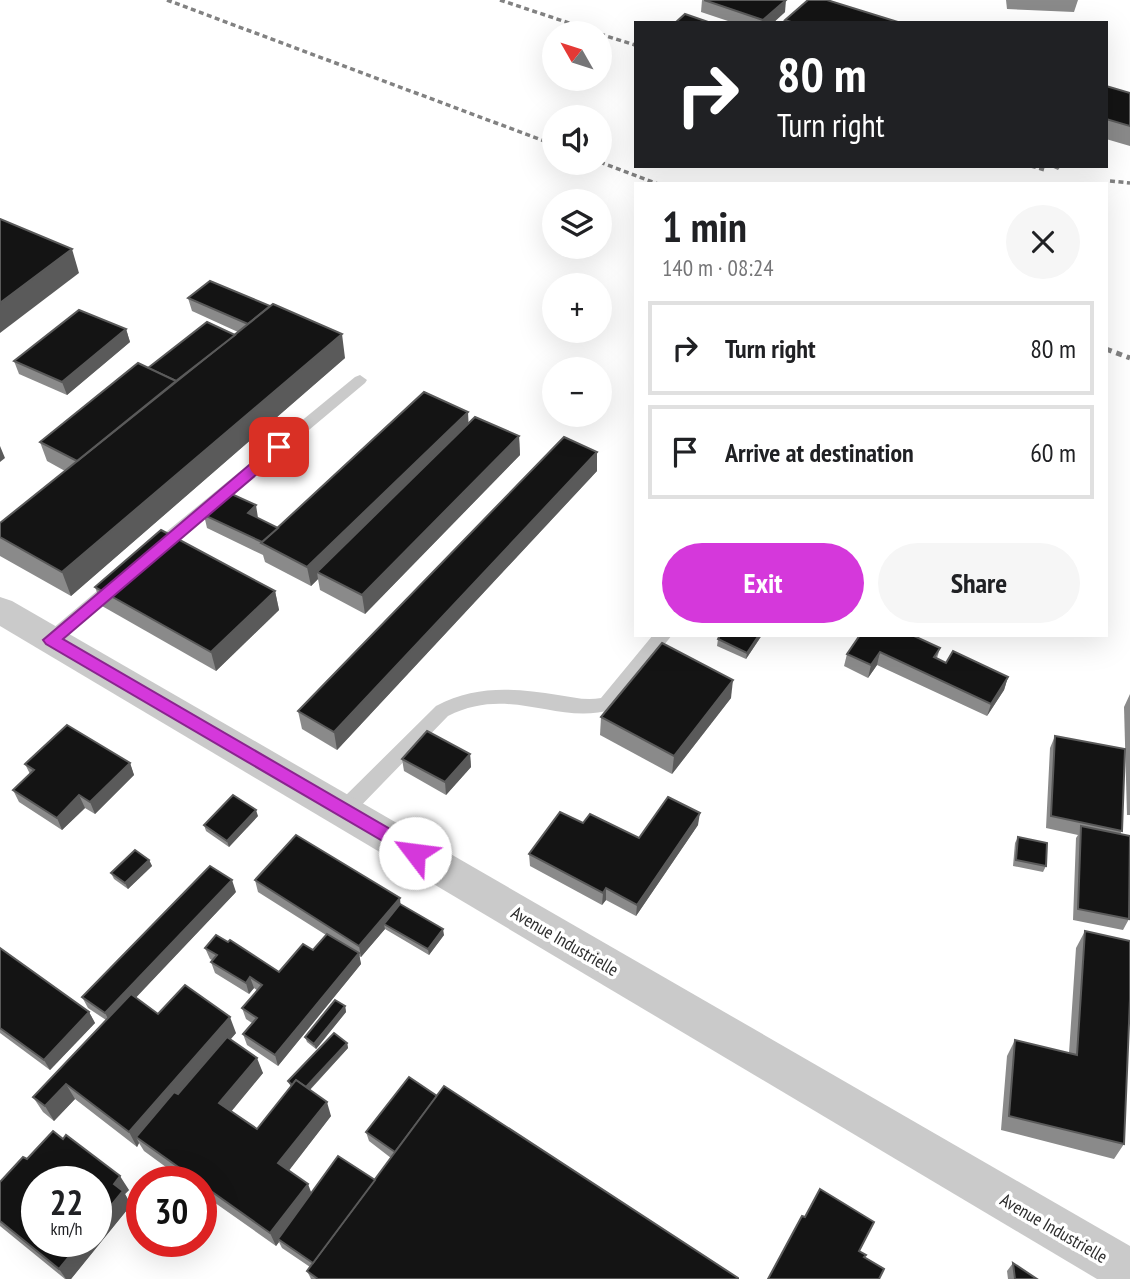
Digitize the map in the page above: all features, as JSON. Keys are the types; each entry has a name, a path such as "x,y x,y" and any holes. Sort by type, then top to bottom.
{"street":[{"name":"Avenue Industrielle","path":"0,610 1130,1272"}],"lane":[{"path":"146,559 360,380"},
{"path":"51,640 125,577"},
{"path":"343,811 442,711 458,701 478,695 519,696 593,708 607,704 661,637"}],"building":[{"path":"704,0 786,0 763,20"},
{"path":"808,0 827,0 895,21 788,21 785,20"},
{"path":"685,14 705,21 677,21"},
{"path":"1108,87 1130,93 1130,126 1108,120"},
{"path":"0,219 72,249 0,303"},
{"path":"210,281 270,306 248,324 188,298"},
{"path":"273,304 342,334 62,572 0,537 0,523"},
{"path":"79,310 126,329 62,382 14,361"},
{"path":"207,322 235,335 176,381 148,368"},
{"path":"138,363 176,381 77,461 40,442"},
{"path":"424,392 468,412 307,567 261,543"},
{"path":"475,417 519,436 362,595 317,572"},
{"path":"564,437 597,452 334,732 298,711"},
{"path":"227,492 256,505 248,513 278,528 262,542 204,515"},
{"path":"161,530 275,591 211,652 95,587"},
{"path":"719,637 758,637 747,653 718,639"},
{"path":"859,637 916,637 940,648 934,657 946,663 953,651 1008,677 991,704 880,652 871,665 847,654"},
{"path":"662,643 733,680 674,756 601,717"},
{"path":"67,725 130,763 90,802 79,795 57,818 13,790 34,770 25,764"},
{"path":"427,731 470,754 445,782 402,759"},
{"path":"1055,736 1125,749 1122,831 1051,816"},
{"path":"233,795 256,810 227,841 204,825"},
{"path":"668,797 700,813 637,905 606,888 603,893 529,854 560,812 583,823 590,814 639,838"},
{"path":"1081,826 1130,836 1129,919 1078,909"},
{"path":"296,835 400,898 359,946 255,880"},
{"path":"1018,837 1047,843 1046,866 1016,860"},
{"path":"135,850 149,860 125,883 111,873"},
{"path":"210,866 232,880 105,1013 82,997"},
{"path":"400,904 443,929 428,949 384,924"},
{"path":"1085,931 1130,941 1124,1144 1009,1116 1015,1040 1077,1055"},
{"path":"327,934 359,953 275,1055 243,1034 257,1018 242,1008 262,985 250,977 246,983 211,962 217,955 205,948 216,935 228,942 230,940 279,972 303,944 313,950"},
{"path":"0,948 89,1012 44,1060 0,1028"},
{"path":"185,985 230,1017 129,1132 66,1084 45,1106 33,1097 131,994 158,1014"},
{"path":"335,1000 345,1006 314,1044 305,1037"},
{"path":"334,1033 347,1043 306,1087 296,1080 292,1085 288,1081"},
{"path":"227,1037 257,1058 219,1103 257,1129 296,1080 327,1102 278,1163 308,1184 270,1233 217,1195 217,1166 177,1166 136,1137 174,1092 178,1094"},
{"path":"409,1077 437,1096 395,1152 366,1132"},
{"path":"444,1086 738,1279 318,1279 307,1271"},
{"path":"53,1131 63,1139 66,1135 107,1166 21,1166 21,1238 0,1221 0,1182 23,1157 27,1159"},
{"path":"338,1156 375,1180 313,1263 278,1239"},
{"path":"112,1170 120,1176 114,1184 123,1191 112,1204"},
{"path":"820,1189 874,1222 859,1251 884,1269 879,1279 768,1279"},
{"path":"44,1257 69,1257 59,1269"},
{"path":"1013,1263 1037,1279 1015,1279"}],"railway":[{"path":"167,0 542,140"},
{"path":"500,0 563,21"},
{"path":"612,38 634,45"},
{"path":"612,167 653,182"},
{"path":"1038,168 1045,170"},
{"path":"1110,181 1130,183"},
{"path":"1108,350 1130,358"}],"route":[{"path":"279,447 51,640 415,853"}]}
